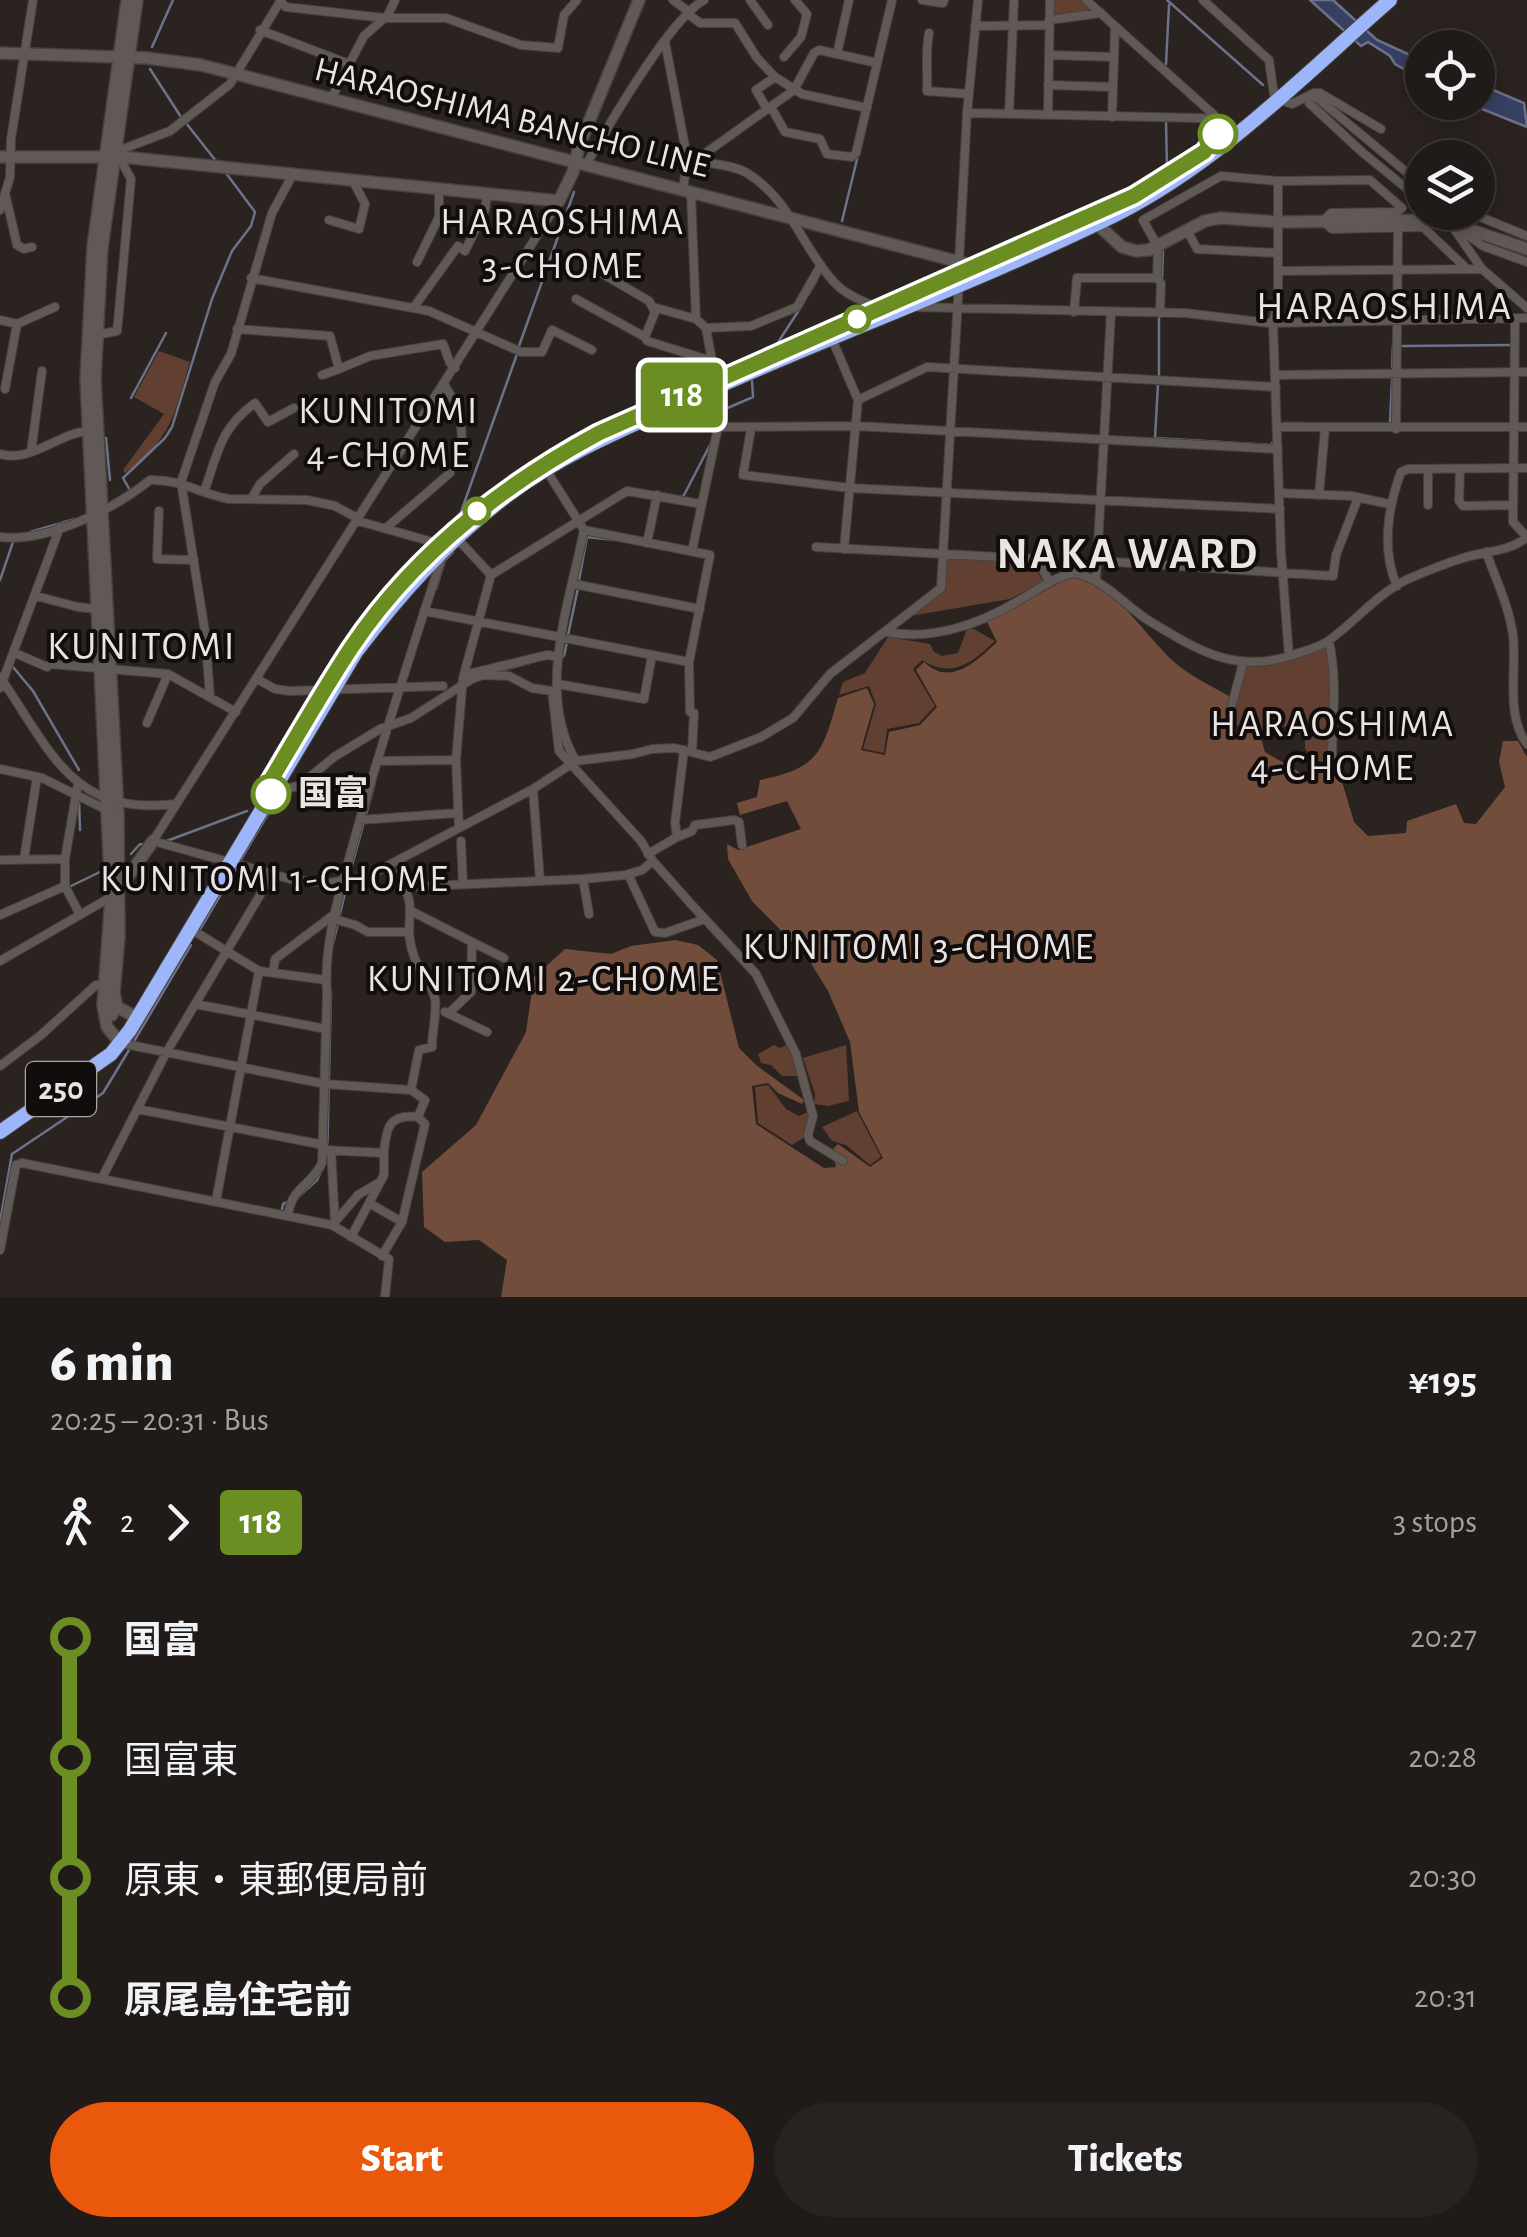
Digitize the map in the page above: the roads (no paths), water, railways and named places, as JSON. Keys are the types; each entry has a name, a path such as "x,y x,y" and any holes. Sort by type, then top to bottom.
{"highway":[{"name":"250","path":"957,270 1005,266 1096,224 1190,170 1386,0"},
{"name":"250","path":"0,1124 117,1038 189,928 352,647 390,596 443,544 544,467 599,433 830,335 957,270 977,267 1134,196 1204,152 1278,95"},
{"name":"250","path":"830,335 890,307"},
{"name":"250","path":"0,1132 111,1054 117,1038 189,928"}],"street":[{"path":"0,210 32,0"},
{"path":"106,667 98,609 96,335 128,0"},
{"path":"124,57 137,0"},
{"path":"330,100 364,36 384,18 395,0"},
{"path":"418,1117 425,1100 411,1090 328,1084 166,1053 117,1038 104,1014 110,983 115,894 98,514 88,432 88,293 113,157 170,130 230,84 281,1 286,7 384,18 446,18 521,44 558,48 564,15 576,0"},
{"path":"581,164 579,146 639,0"},
{"path":"673,0 700,23 734,22 752,4 768,25"},
{"path":"0,961 115,894 236,712 581,164 665,42 688,12 704,0"},
{"path":"784,57 801,38 807,14 795,0"},
{"path":"836,54 849,0"},
{"path":"774,76 756,90 784,132 820,140 824,152 852,157 892,0"},
{"path":"922,0 944,0"},
{"path":"153,841 272,875 318,883 346,881 389,868 534,790 573,762 652,748 710,756 780,727 803,709 830,674 940,588 952,432 967,113 978,0"},
{"path":"1009,114 1014,0"},
{"path":"1048,115 1050,0"},
{"path":"1086,0 1214,115 1218,134 1204,152"},
{"path":"1204,0 1269,60 1278,95 1292,104 1314,92 1320,93 1380,129"},
{"path":"975,26 1049,23 1101,13"},
{"path":"734,22 757,58 794,90 867,108"},
{"path":"1112,117 1116,26"},
{"path":"260,30 349,64"},
{"path":"929,33 924,60 928,69 927,90 969,94"},
{"path":"665,42 687,157 696,320"},
{"path":"686,167 794,90 819,50 877,63"},
{"name":"HARAOSHIMA BANCHO LINE","path":"0,53 186,62 792,219 957,270"},
{"path":"1049,55 1114,58"},
{"path":"1048,85 1114,87"},
{"path":"1310,96 1405,171"},
{"path":"1310,96 1309,103 1329,123 1405,188"},
{"path":"967,113 1211,119 1218,134"},
{"path":"6,157 113,157 559,202"},
{"path":"96,335 117,331 118,322 131,180 113,157"},
{"path":"695,160 748,173 780,202 835,284 890,307 1160,312 1273,323 1527,318"},
{"path":"210,697 206,632 181,482 216,382 231,354 272,213 293,174"},
{"path":"1160,312 1158,247 1143,220 1221,176 1278,181 1370,180 1402,208 1397,212 1331,213 1323,221"},
{"path":"329,220 359,229 365,204 353,181"},
{"path":"1278,181 1278,271 1273,323 1289,656"},
{"path":"417,262 438,217 439,190"},
{"path":"5,192 17,246 32,247"},
{"path":"414,307 458,246 465,251 485,210 487,196"},
{"path":"1096,224 1122,247 1136,251 1158,247 1187,230 1220,218 1278,222 1405,219"},
{"path":"1323,221 1332,228 1423,227 1466,268"},
{"path":"1495,223 1527,236"},
{"path":"1396,429 1398,228"},
{"path":"1187,230 1197,249 1278,253"},
{"path":"1452,230 1482,269 1527,308"},
{"path":"1460,230 1483,246 1527,262"},
{"path":"1476,230 1527,249"},
{"path":"977,267 1005,266"},
{"path":"706,328 751,326 797,306 823,267"},
{"path":"1278,271 1482,269"},
{"path":"596,270 649,300 654,312 645,337"},
{"path":"251,278 414,307 518,351 542,352 552,330 592,350"},
{"path":"1074,312 1077,278 1158,278"},
{"path":"576,299 647,341 712,361"},
{"path":"0,320 17,324 55,306"},
{"path":"653,307 696,320 706,328 712,361 718,427 692,551"},
{"path":"1096,580 1111,313"},
{"path":"887,632 924,634 968,624 992,616 1070,573 1096,580 1148,620 1201,651 1244,663 1270,662 1329,640 1397,586 1461,558 1516,545 1527,537 1513,522 1515,318"},
{"path":"5,388 17,324"},
{"path":"237,329 330,336 339,368"},
{"path":"830,335 858,400 844,549"},
{"path":"322,375 370,356 443,344 455,368"},
{"path":"858,400 927,368 1276,387"},
{"path":"30,452 42,371"},
{"path":"1275,375 1527,372"},
{"path":"444,384 460,412 462,440"},
{"path":"204,492 234,418 254,404 268,422 294,408"},
{"path":"718,427 856,426 1278,449"},
{"path":"1277,428 1527,426"},
{"path":"1319,495 1325,428"},
{"path":"751,429 743,475 850,488 1280,509"},
{"path":"0,454 30,452 88,432"},
{"path":"251,499 260,484 294,454"},
{"path":"544,467 584,530 577,584 558,657 560,722 573,762"},
{"path":"1397,586 1387,530 1390,504 1401,472 1527,468"},
{"path":"1428,469 1428,505"},
{"path":"1460,469 1462,506 1513,505"},
{"path":"386,528 450,473"},
{"path":"0,537 19,538 98,514 150,480 181,482 229,499 323,502 358,520 443,544 490,576"},
{"path":"459,828 456,760 463,680 490,576 628,491 701,504"},
{"path":"1279,493 1390,504"},
{"path":"648,542 656,495"},
{"path":"1099,561 1333,576 1336,555 1358,498"},
{"path":"159,511 157,559 194,560"},
{"path":"60,527 16,653 1,682 59,763 78,783 111,805"},
{"path":"584,530 710,555 689,662 690,712 694,713 676,820 677,837"},
{"path":"333,1224 327,1149 324,967 443,544"},
{"path":"816,548 1037,558 1050,583"},
{"path":"1486,552 1508,615 1514,650 1516,717 1527,744"},
{"path":"577,584 700,609"},
{"path":"36,596 98,609"},
{"path":"427,611 689,662"},
{"path":"1329,640 1336,682 1332,762"},
{"path":"16,653 47,667 106,667 168,674 236,712"},
{"path":"267,794 299,786 334,757 411,718 463,680 547,655 558,657"},
{"path":"557,684 644,700 652,655"},
{"path":"1230,712 1244,663"},
{"path":"146,722 168,674"},
{"path":"463,680 494,675 518,678 532,688 552,691 559,751 573,762 651,858 756,974 796,1054 811,1106 810,1141 843,1161"},
{"path":"257,679 274,689 444,686"},
{"path":"379,761 456,760"},
{"path":"0,769 37,776 78,796 111,805 176,804"},
{"path":"24,859 37,776"},
{"path":"78,783 64,859 65,886 80,915"},
{"path":"534,790 540,881"},
{"path":"363,820 457,813"},
{"path":"406,887 628,874 642,870 651,858 696,825 734,820 738,822 742,845"},
{"path":"461,841 462,884"},
{"path":"0,860 64,859"},
{"path":"389,868 406,887 413,955 434,995 436,1010 432,1046 420,1050 411,1090"},
{"path":"628,874 656,932 665,933 706,920"},
{"path":"102,1178 166,1053 272,875"},
{"path":"584,879 589,914"},
{"path":"0,915 65,886"},
{"path":"411,911 504,958"},
{"path":"337,918 368,932 410,932"},
{"path":"273,972 276,959 337,918"},
{"path":"189,928 258,970 326,980"},
{"path":"450,1013 471,992 472,942"},
{"path":"216,1201 258,970"},
{"path":"110,983 117,1007 132,1015"},
{"path":"0,1066 96,985 110,983"},
{"path":"195,1004 326,1029"},
{"path":"436,1010 486,1032"},
{"path":"137,1109 327,1149 384,1154"},
{"path":"352,1237 380,1182 385,1137 397,1118 418,1117 425,1124 402,1222 382,1256"},
{"path":"289,1206 319,1170 327,1149"},
{"path":"0,1250 5,1205 16,1165 22,1163 216,1201 289,1206 333,1224 389,1259 385,1297"},
{"path":"333,1224 353,1199 380,1182"},
{"path":"369,1203 402,1222"}],"water":[{"path":"1310,0 1333,0 1377,40 1405,53 1405,70 1368,42 1361,46"},
{"path":"1495,91 1524,103 1527,127 1495,114"}],"waterway":[{"path":"152,47 173,0"},
{"path":"1167,0 1263,85"},
{"path":"842,221 895,3"},
{"path":"1166,64 1169,5"},
{"path":"150,69 181,117"},
{"path":"1166,122 1167,169"},
{"path":"186,123 216,161"},
{"path":"131,492 123,478 172,427 212,299 232,251 251,226 255,212 226,173"},
{"path":"519,346 574,192"},
{"path":"1162,278 1163,251"},
{"path":"808,295 817,280"},
{"path":"743,361 775,347 799,310"},
{"path":"1159,317 1159,377"},
{"path":"131,398 166,333"},
{"path":"1402,346 1512,345"},
{"path":"1392,367 1393,346"},
{"path":"447,527 461,512 517,354"},
{"path":"1390,423 1392,380"},
{"path":"723,422 723,410 753,397 752,381"},
{"path":"1158,384 1155,438 1271,445 1273,442"},
{"path":"1284,423 1303,423"},
{"path":"106,438 110,480"},
{"path":"660,493 683,497 711,443"},
{"path":"30,532 75,519"},
{"path":"579,580 587,537 615,540"},
{"path":"0,580 13,542"},
{"path":"436,589 445,560 453,552"},
{"path":"568,635 578,588"},
{"path":"564,656 567,642"},
{"path":"503,670 529,663"},
{"path":"13,667 33,691 79,770"},
{"path":"349,876 375,782"},
{"path":"240,861 280,794"},
{"path":"79,801 80,830"},
{"path":"164,842 247,811"},
{"path":"131,854 140,844 145,845"},
{"path":"199,931 236,869"},
{"path":"69,887 102,871"},
{"path":"333,944 347,884"},
{"path":"133,1043 191,945"},
{"path":"298,1197 317,1180 327,1160 331,992"},
{"path":"0,1222 12,1154 103,1093 129,1050"},
{"path":"282,1209 290,1201"}],"place":[{"name":"国富","path":"271,794"}],"district":[{"name":"HARAOSHIMA 3-CHOME","path":"563,245"},
{"name":"HARAOSHIMA","path":"1385,307"},
{"name":"KUNITOMI 4-CHOME","path":"389,434"},
{"name":"NAKA WARD","path":"1128,554"},
{"name":"KUNITOMI","path":"142,647"},
{"name":"HARAOSHIMA 4-CHOME","path":"1333,747"},
{"name":"KUNITOMI 1-CHOME","path":"275,880"},
{"name":"KUNITOMI 3-CHOME","path":"919,948"},
{"name":"KUNITOMI 2-CHOME","path":"544,980"}]}
